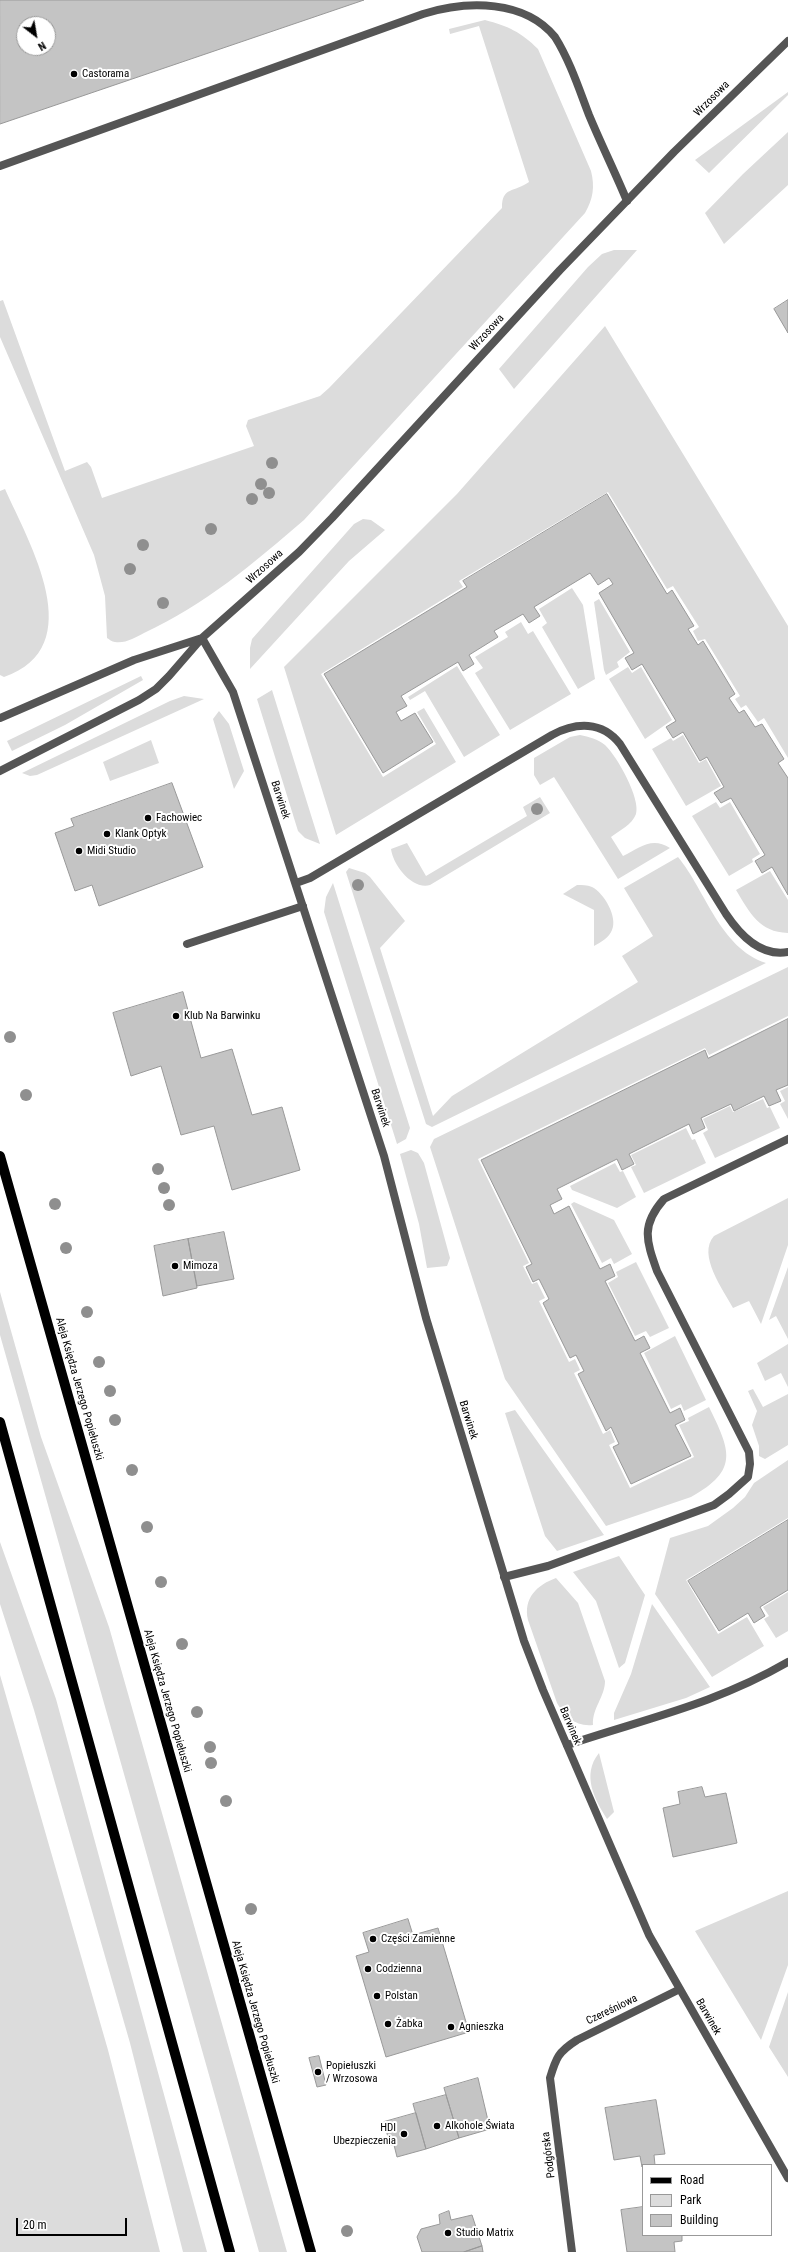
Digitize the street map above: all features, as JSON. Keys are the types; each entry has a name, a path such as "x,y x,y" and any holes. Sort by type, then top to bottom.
{"main road":[{"name":"Aleja Księdza Jerzego Popiełuszki","path":"0,1156 311,2252"},
{"path":"0,1422 230,2252"}],"street":[{"path":"0,166 423,14 467,3 502,2 533,14 555,36 575,76 590,117 627,201"},
{"name":"Wrzosowa","path":"0,771 139,700 156,689 202,638 293,557 332,518 560,270 627,201 788,41"},
{"name":"Wrzosowa","path":"0,718 134,660 202,638"},
{"name":"Barwinek","path":"202,638 233,692 384,1156 426,1318 524,1641 566,1745 649,1935 788,2178"},
{"path":"296,883 310,878 552,735 570,726 588,725 610,733 620,744 726,914 737,928 747,939 760,947 778,953 788,952"},
{"path":"187,944 303,906"},
{"path":"504,1578 548,1566 689,1516 714,1505 748,1477 750,1464 749,1452 657,1272 648,1247 647,1229 652,1212 664,1199 788,1139"},
{"path":"566,1745 709,1700 757,1680 788,1662"},
{"name":"Czereśniowa","path":"557,2056 562,2049 577,2040 680,1989"},
{"name":"Podgórska","path":"557,2056 550,2078 572,2252"}],"green space":[{"path":"485,20 514,30 538,49 591,171 593,182 592,193 590,203 585,213 304,520 228,582 188,610 130,640 114,642 107,638 105,596 94,555 0,337 0,301 3,300 65,471 87,462 91,467 102,498 254,446 246,426 248,420 320,396 502,208 504,196 510,191 529,182 479,26 450,34 449,29"},
{"path":"788,92 788,95 709,173 695,160"},
{"path":"788,132 788,185 724,244 705,213 743,174"},
{"path":"614,250 637,250 514,389 499,369 588,267 602,254"},
{"path":"605,326 788,626 788,758 764,718 758,722 746,705 741,708 735,699 740,696 705,639 698,641 693,631 699,627 673,586 667,589 608,492 459,581 463,587 321,674 383,777 436,744 417,712 424,708 456,762 336,835 284,667 457,494"},
{"path":"5,489 38,564 46,592 49,619 44,643 30,663 4,677 0,675 0,491"},
{"path":"363,519 371,520 385,530 349,561 250,669 250,648 252,639 354,524"},
{"path":"572,588 583,605 595,679 578,689 542,627 547,623 539,609"},
{"path":"599,599 630,652 617,662 619,667 606,675 594,602"},
{"path":"521,622 528,634 533,631 571,694 510,730 475,673 483,668 475,657 508,637 505,632"},
{"path":"457,666 500,735 464,757 425,691 410,700 408,697"},
{"path":"628,667 632,673 641,667 672,720 645,739 609,679"},
{"path":"141,676 143,680 65,725 12,751 7,741"},
{"path":"272,690 320,844 305,838 298,831 257,699"},
{"path":"184,696 204,699 37,775 30,776 22,773 170,701"},
{"path":"219,711 229,724 244,771 234,789 213,719"},
{"path":"580,735 590,737 605,745 616,758 632,788 637,807 636,814 629,824 611,837 623,856 651,843 657,843 670,848 618,879 554,777 540,785 534,775 534,758 570,737"},
{"path":"683,735 699,763 706,759 721,786 686,806 652,749 671,738 673,741"},
{"path":"151,740 159,763 110,781 103,762"},
{"path":"540,797 550,813 430,885 423,886 410,880 399,869 395,862 391,849 407,843 426,876 527,816 523,807"},
{"path":"716,802 720,808 730,802 760,854 752,859 753,862 729,876 692,816"},
{"path":"678,857 725,932 750,956 766,963 432,1127 426,1124 346,872 349,868 365,873 370,877 405,921 380,948 433,1116 452,1096 638,982 622,956 653,936 624,888"},
{"path":"770,871 788,900 788,933 778,932 762,925 756,920 736,890"},
{"path":"333,883 410,1128 406,1139 397,1144 324,912 326,897"},
{"path":"577,885 592,887 597,890 609,906 613,919 611,933 604,940 594,946 594,910 563,894"},
{"path":"788,967 788,1016 709,1055 705,1048 478,1159 529,1263 523,1266 532,1284 537,1282 545,1298 539,1301 569,1362 575,1359 580,1370 574,1373 603,1434 610,1430 615,1442 609,1445 630,1488 694,1457 679,1425 689,1421 688,1418 709,1407 722,1435 726,1458 724,1468 717,1478 707,1487 691,1497 606,1526 505,1379 430,1147 434,1139"},
{"path":"788,1087 788,1119 780,1104 785,1101 780,1091"},
{"path":"763,1099 767,1108 770,1107 780,1128 715,1158 703,1133 708,1130 703,1119 730,1106 733,1112"},
{"path":"686,1128 692,1140 695,1139 706,1163 644,1193 631,1167 636,1165 631,1155"},
{"path":"411,1150 418,1153 424,1163 450,1258 447,1266 427,1268 419,1224 400,1154"},
{"path":"615,1163 620,1172 623,1171 636,1197 617,1208 572,1190 570,1186"},
{"path":"788,1198 788,1245 761,1324 749,1301 733,1308 713,1272 708,1253 714,1236"},
{"path":"574,1202 614,1220 632,1254 614,1264 611,1258 602,1263 571,1204"},
{"path":"636,1262 669,1328 650,1337 646,1331 635,1336 608,1283 618,1277 616,1272"},
{"path":"788,1267 788,1339 776,1316 769,1320"},
{"path":"0,1292 41,1437 109,1627 287,2252 259,2252 0,1335"},
{"path":"675,1336 706,1400 684,1411 681,1404 671,1409 644,1353"},
{"path":"788,1344 788,1387 781,1373 765,1381 757,1363"},
{"path":"753,1389 763,1407 788,1394 788,1445 765,1459 759,1456 759,1446 752,1425 757,1411 748,1391"},
{"path":"515,1410 604,1535 557,1551 545,1536 505,1413"},
{"path":"788,1460 788,1518 686,1580 718,1634 747,1617 764,1646 712,1677 655,1594 670,1538 708,1526 733,1508 745,1497 754,1483"},
{"path":"0,1542 56,1699 207,2252 183,2252 130,2043 34,1710 0,1604"},
{"path":"619,1556 645,1595 625,1663 619,1668 596,1601 573,1572"},
{"path":"556,1578 578,1603 605,1681 603,1692 594,1713 593,1725 576,1723 567,1717 557,1703 528,1620 528,1605 533,1593 543,1584"},
{"path":"788,1592 788,1631 776,1638 764,1619 769,1616 763,1607"},
{"path":"652,1604 710,1687 686,1698 614,1720 614,1713 631,1674"},
{"path":"0,1675 108,2050 160,2252 0,2252"},
{"path":"599,1753 614,1812 607,1819 594,1796 590,1779 594,1761"},
{"path":"788,1891 788,1965 761,2040 695,1931"},
{"path":"788,1992 788,2077 769,2047"}],"building":[{"name":"Castorama","path":"0,0 364,0 0,124"},
{"path":"788,300 788,333 774,309"},
{"path":"607,494 667,594 672,590 694,626 688,629 698,645 703,641 735,694 729,698 739,713 744,710 755,727 762,724 784,759 778,763 788,778 788,895 772,867 762,873 755,861 765,855 731,798 721,803 714,793 724,787 707,757 700,761 683,732 673,738 666,727 676,721 642,664 632,670 625,658 634,653 599,593 613,584 609,578 598,585 590,573 534,607 540,616 529,623 523,614 494,631 498,637 469,655 474,664 463,671 458,662 401,696 407,706 396,712 401,721 415,713 433,742 383,773 324,674 467,587 463,581"},
{"path":"172,783 203,867 99,906 92,885 75,891 55,833 74,826 71,819"},
{"path":"183,992 201,1058 232,1049 252,1115 282,1107 300,1170 232,1190 214,1126 181,1135 161,1066 131,1076 113,1013"},
{"path":"788,1019 788,1085 776,1090 781,1101 769,1106 764,1096 734,1111 731,1104 701,1118 705,1128 693,1134 689,1124 629,1154 634,1164 622,1170 617,1159 557,1189 562,1199 550,1205 554,1214 569,1206 600,1269 610,1264 615,1276 605,1281 635,1341 644,1336 650,1348 640,1353 670,1413 680,1408 685,1420 675,1425 691,1456 631,1484 613,1447 619,1444 611,1427 606,1431 578,1374 584,1371 576,1355 570,1358 543,1303 549,1299 539,1279 533,1282 526,1267 532,1264 481,1160 705,1050 708,1058"},
{"path":"224,1232 234,1279 197,1286 188,1239"},
{"name":"Mimoza","path":"188,1239 197,1288 163,1296 154,1246"},
{"path":"788,1520 788,1590 760,1607 765,1616 754,1623 748,1613 719,1631 688,1581"},
{"path":"702,1787 705,1797 726,1793 737,1843 673,1857 663,1808 680,1804 678,1792"},
{"path":"408,1919 413,1935 438,1928 469,2032 386,2057 356,1956 369,1952 363,1933"},
{"path":"319,2056 326,2085 317,2087 309,2058"},
{"path":"478,2078 490,2129 459,2138 444,2088"},
{"name":"Alkohole Świata","path":"446,2095 459,2138 426,2149 413,2104"},
{"path":"656,2100 665,2154 654,2155 655,2164 642,2164 642,2167 640,2156 614,2160 605,2108"},
{"name":"HDI Ubezpieczenia","path":"416,2113 426,2149 397,2157 394,2145 390,2145 384,2122"},
{"path":"642,2207 642,2236 682,2236 682,2241 674,2242 675,2252 627,2252 621,2210"},
{"name":"Studio Matrix","path":"449,2211 451,2220 472,2215 482,2246 464,2252 422,2252 417,2237 421,2229 440,2224 439,2215"},
{"path":"482,2246 483,2252 464,2252"}],"place":[{"name":"Castorama","path":"74,74"},
{"name":"Fachowiec","path":"148,818"},
{"name":"Klank Optyk","path":"107,834"},
{"name":"Midi Studio","path":"79,851"},
{"name":"Klub Na Barwinku","path":"176,1016"},
{"name":"Mimoza","path":"175,1266"},
{"name":"Części Zamienne","path":"373,1939"},
{"name":"Codzienna","path":"368,1969"},
{"name":"Polstan","path":"377,1996"},
{"name":"Żabka","path":"388,2024"},
{"name":"Agnieszka","path":"451,2027"},
{"name":"Popiełuszki / Wrzosowa","path":"318,2072"},
{"name":"Alkohole Świata","path":"437,2126"},
{"name":"HDI Ubezpieczenia","path":"404,2134"},
{"name":"Studio Matrix","path":"448,2233"}]}
